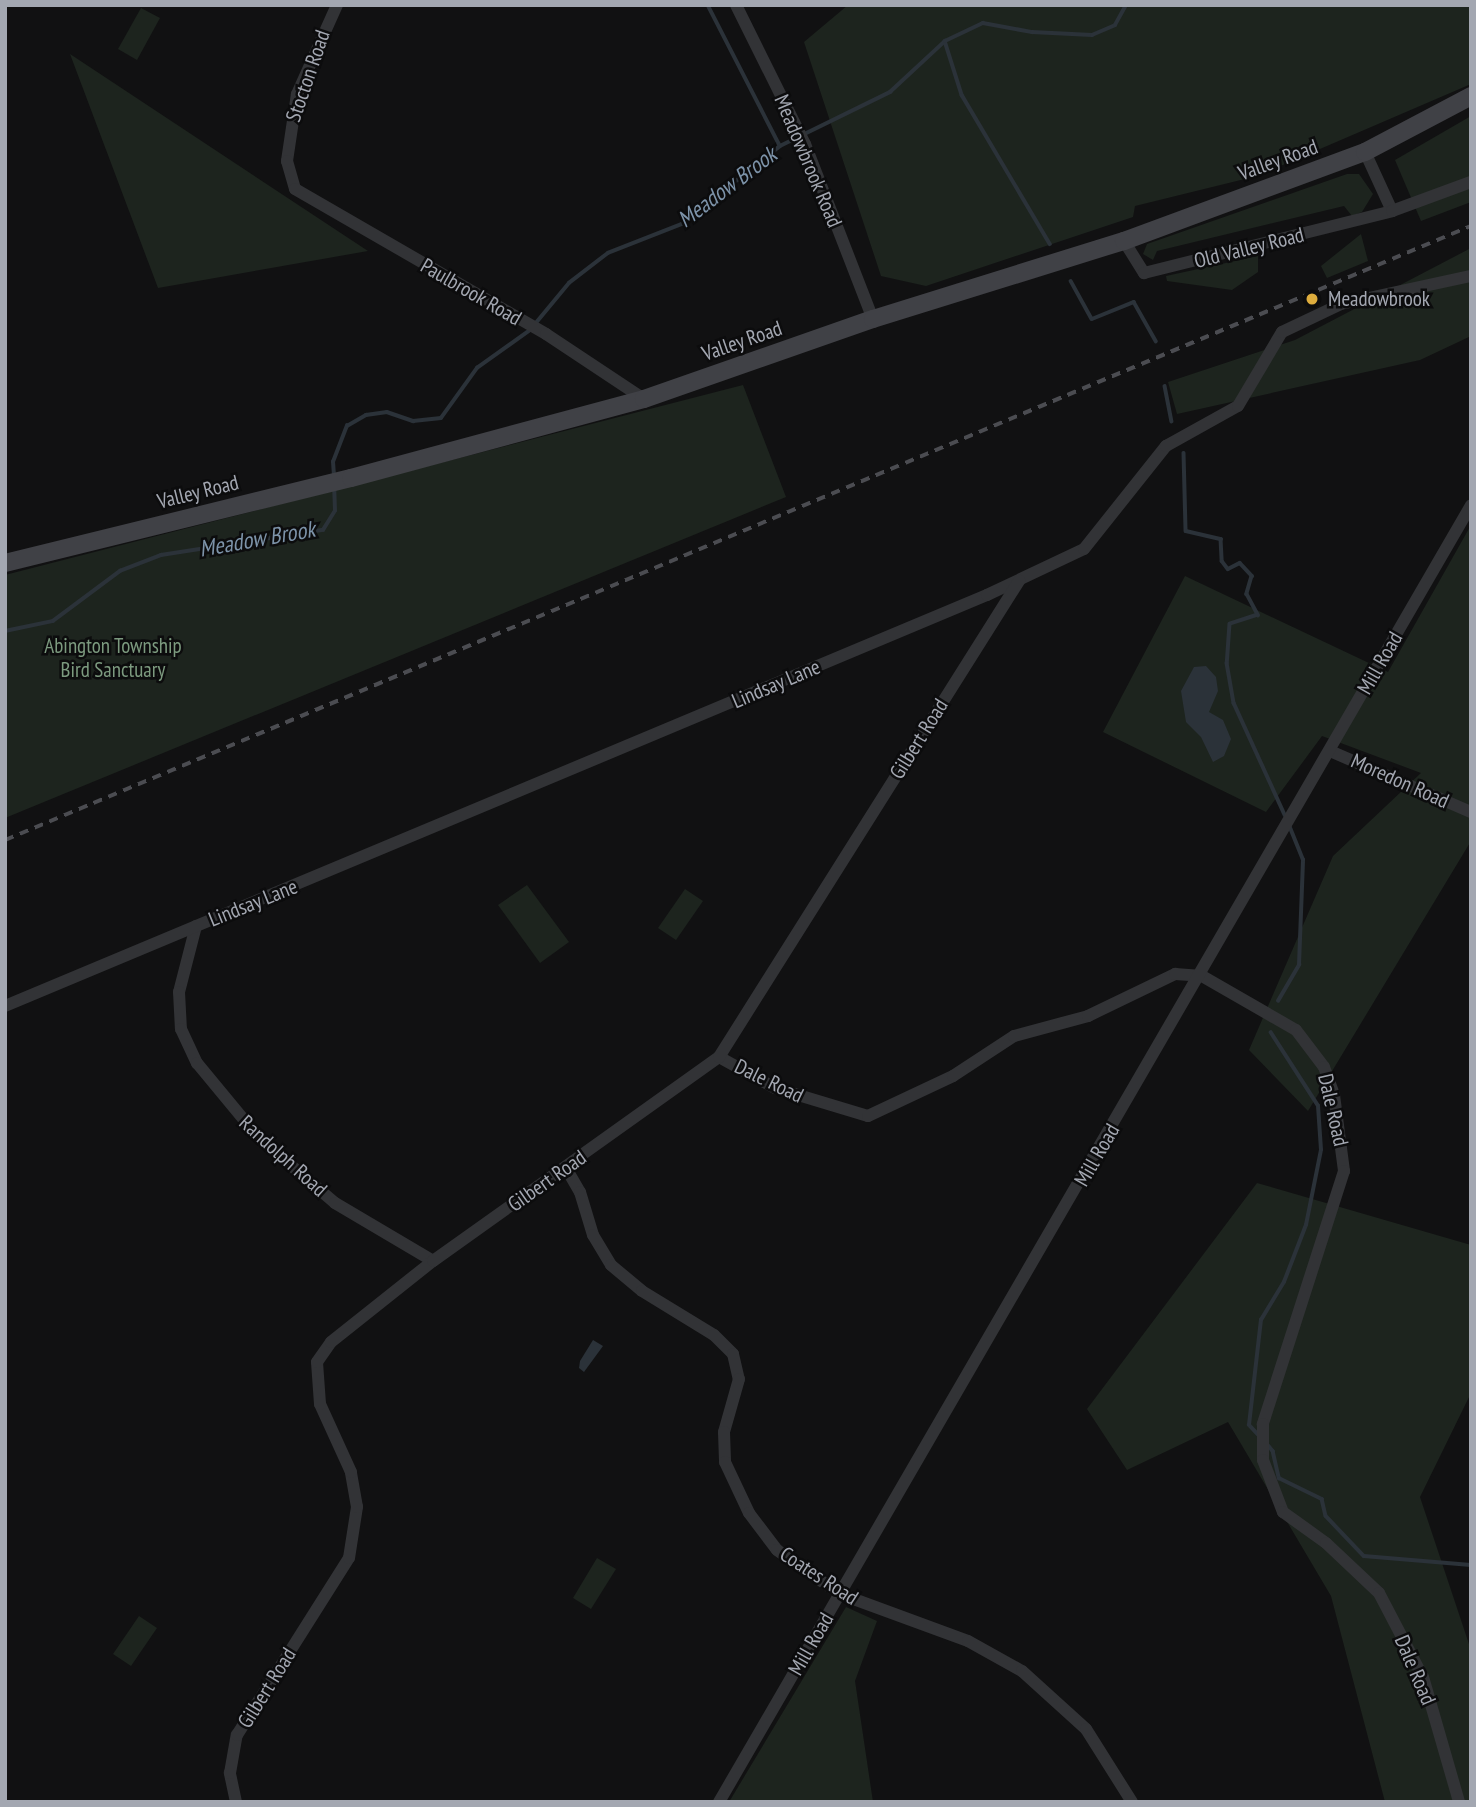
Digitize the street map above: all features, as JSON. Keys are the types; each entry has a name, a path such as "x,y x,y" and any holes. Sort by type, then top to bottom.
{"main road":[{"name":"Valley Road","path":"5,563 351,478 644,399 873,319 1124,241 1365,152 1471,96"}],"street":[{"name":"Stocton Road","path":"295,189 287,161 297,94 337,5"},
{"name":"Meadowbrook Road","path":"736,5 805,144 873,319"},
{"path":"1365,152 1392,211"},
{"name":"Old Valley Road","path":"1124,241 1144,273 1392,211 1471,182"},
{"name":"Paulbrook Road","path":"295,189 503,312 546,334 644,399"},
{"name":"Lindsay Lane","path":"5,1006 1019,581 1084,549 1166,446 1238,406 1282,332 1341,304 1471,276"},
{"name":"Mill Road","path":"719,1802 1202,976 1471,505"},
{"name":"Gilbert Road","path":"236,1802 230,1773 237,1735 349,1558 355,1495 351,1472 320,1404 317,1362 331,1342 433,1261 719,1057 1019,581"},
{"name":"Moredon Road","path":"1330,751 1471,812"},
{"name":"Randolph Road","path":"196,926 179,992 181,1029 197,1063 257,1136 335,1203 433,1261"},
{"name":"Dale Road","path":"719,1057 775,1088 868,1116 953,1076 1014,1036 1088,1016 1175,974 1202,976 1296,1030 1324,1067 1342,1129 1344,1171 1264,1424 1263,1460 1283,1511 1326,1543 1379,1593 1423,1677 1459,1802"},
{"name":"Coates Road","path":"566,1168 580,1192 593,1235 611,1265 642,1291 714,1335 733,1354 739,1379 723,1445 735,1487 777,1550 840,1594 968,1641 1022,1671 1086,1729 1132,1802"}],"green space":[{"path":"848,5 1471,5 1471,84 1257,176 1135,206 1133,217 926,286 881,276 804,42"},
{"path":"141,8 160,18 137,60 118,49"},
{"path":"70,54 368,251 158,288"},
{"path":"1471,116 1471,202 1421,221 1395,160"},
{"path":"1347,174 1359,174 1373,194 1362,212 1352,216 1344,206 1157,251 1153,260 1143,254 1147,244"},
{"path":"1361,234 1368,261 1327,278 1321,266"},
{"path":"1471,248 1471,336 1420,360 1177,414 1168,382 1295,340"},
{"path":"1258,256 1258,272 1232,290 1167,281 1166,276"},
{"name":"Abington Township Bird Sanctuary","path":"743,385 786,497 5,818 5,575"},
{"path":"1471,525 1471,841 1308,1111 1249,1050 1333,856 1421,773 1322,736 1266,812 1103,732 1185,576 1388,672"},
{"path":"527,885 569,942 540,963 498,905"},
{"path":"685,889 703,901 676,940 658,928"},
{"path":"1257,1183 1471,1245 1471,1393 1420,1497 1471,1650 1471,1802 1385,1802 1331,1596 1228,1422 1127,1470 1087,1409"},
{"path":"597,1558 616,1569 591,1609 573,1598"},
{"path":"846,1607 877,1621 855,1681 873,1802 729,1802"},
{"path":"139,1616 157,1628 131,1666 113,1654"}],"shaded area":[{"path":"1206,666 1216,677 1218,691 1209,712 1223,720 1231,739 1224,756 1213,762 1201,737 1186,722 1181,691 1194,667"},
{"path":"593,1340 603,1346 584,1372 579,1368 580,1361"}],"waterway":[{"path":"708,5 780,146"},
{"name":"Meadow Brook","path":"535,324 569,283 608,253 682,224 780,146 890,92 945,41 983,23 1032,32 1092,35 1115,25 1126,5"},
{"path":"945,41 962,95 1050,244"},
{"path":"1071,281 1092,319 1134,302 1156,341"},
{"name":"Meadow Brook","path":"334,476 333,462 347,426 366,415 387,412 413,421 441,418 477,368 530,330"},
{"path":"1165,386 1172,421"},
{"path":"1184,453 1186,531 1221,539 1222,561 1228,569 1240,563 1252,576 1247,594 1258,615 1230,624 1227,663 1234,703 1285,815"},
{"name":"Meadow Brook","path":"5,631 53,621 120,571 161,555 323,530 335,511 334,487"},
{"path":"1278,1001 1299,965 1303,860 1289,826"},
{"path":"1260,1437 1249,1425 1261,1320 1284,1282 1306,1225 1321,1150 1318,1106 1271,1033"},
{"path":"1268,1445 1273,1451 1279,1478 1322,1499 1326,1516 1364,1556 1471,1565"}],"railway":[{"path":"5,840 1471,226"}],"place":[{"name":"Meadowbrook","path":"1312,299"}]}
